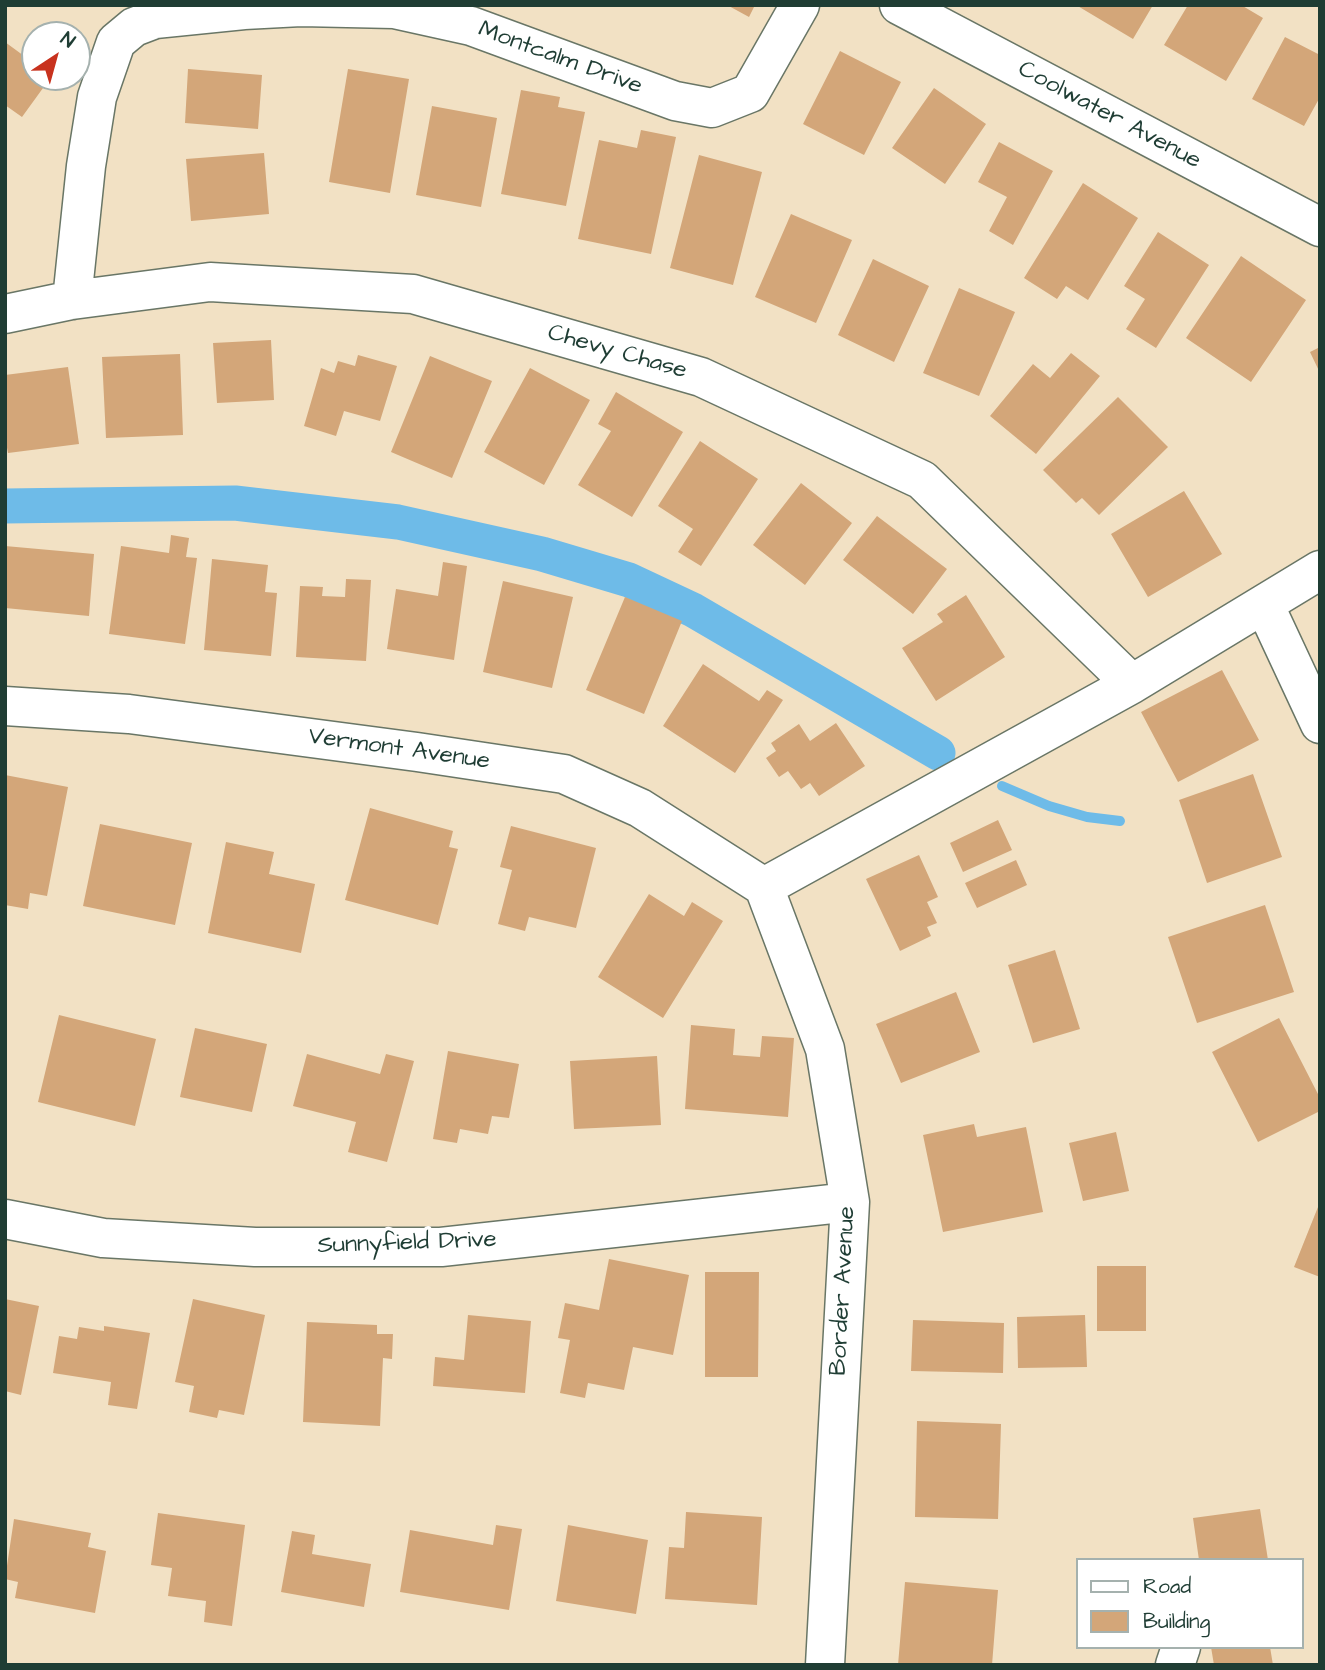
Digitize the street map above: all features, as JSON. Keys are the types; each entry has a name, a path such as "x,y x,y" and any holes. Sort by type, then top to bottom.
{"street":[{"name":"Montcalm Drive","path":"72,300 86,166 97,97 116,42 134,27 155,19 244,10 300,7 394,9 471,26 675,101 712,108 750,93 800,5"},
{"name":"Coolwater Avenue","path":"899,5 1320,227"},
{"name":"Chevy Chase","path":"5,314 72,300 210,282 412,294 701,377 922,480 1132,684"},
{"path":"764,887 1132,684 1320,570"},
{"path":"1264,604 1320,724"},
{"name":"Vermont Avenue","path":"5,706 129,714 564,774 640,808 764,887"},
{"name":"Border Avenue","path":"764,887 825,1049 850,1202 825,1665"},
{"name":"Sunnyfield Drive","path":"5,1219 103,1238 254,1247 441,1247 850,1202"}],"building":[{"path":"727,5 755,5 749,17"},
{"path":"1076,5 1153,5 1133,39"},
{"path":"1188,5 1241,5 1263,18 1226,81 1164,45"},
{"path":"1285,37 1320,55 1320,97 1304,126 1252,99"},
{"path":"5,42 21,54 21,91 41,91 22,117 5,105"},
{"path":"840,51 901,82 864,155 803,124"},
{"path":"188,69 262,75 258,129 185,123"},
{"path":"348,69 409,79 390,193 329,182"},
{"path":"934,88 986,124 945,184 892,148"},
{"path":"521,90 560,97 558,107 585,112 566,206 501,194"},
{"path":"432,106 497,118 481,207 416,195"},
{"path":"641,130 676,137 651,254 578,239 599,140 637,148"},
{"path":"999,142 1053,171 1013,245 989,231 1007,197 978,182"},
{"path":"264,153 269,214 191,221 186,159"},
{"path":"699,155 762,172 733,285 670,268"},
{"path":"1083,183 1138,218 1088,300 1066,286 1057,299 1024,278"},
{"path":"791,214 852,240 816,323 755,297"},
{"path":"1158,232 1209,265 1156,348 1126,329 1145,299 1124,286"},
{"path":"1241,256 1306,300 1251,382 1186,338"},
{"path":"873,259 929,286 894,362 838,335"},
{"path":"959,288 1015,312 979,396 923,373"},
{"path":"271,340 274,400 217,403 213,343"},
{"path":"1320,347 1320,373 1310,352"},
{"path":"1071,353 1100,376 1036,454 990,416 1033,364 1050,378"},
{"path":"180,354 183,435 106,438 102,357"},
{"path":"358,355 397,366 380,421 344,411 336,436 304,426 321,368 334,373 338,361 355,366"},
{"path":"430,356 492,381 452,478 391,452"},
{"path":"68,367 79,444 8,453 5,437 5,375"},
{"path":"530,368 590,400 544,485 484,452"},
{"path":"616,392 683,432 632,517 578,485 611,431 598,424"},
{"path":"1118,397 1168,447 1099,515 1082,498 1076,503 1043,470"},
{"path":"700,441 758,479 701,566 678,552 693,529 658,506"},
{"path":"801,483 852,523 805,585 753,545"},
{"path":"1184,491 1222,554 1148,597 1111,534"},
{"path":"877,516 947,569 913,614 843,560"},
{"path":"171,535 189,538 186,557 197,558 185,644 109,634 121,546 169,553"},
{"path":"5,546 94,554 89,616 5,608"},
{"path":"212,559 268,565 265,592 277,593 271,656 204,650"},
{"path":"443,562 467,566 454,660 387,649 396,589 438,596"},
{"path":"346,579 371,580 366,661 296,657 300,586 323,587 322,596 345,597"},
{"path":"503,581 573,597 552,688 483,672"},
{"path":"966,595 1005,657 936,701 902,648 943,622 937,614"},
{"path":"625,597 682,621 644,714 586,690"},
{"path":"703,664 759,701 767,690 783,700 735,773 663,726"},
{"path":"1222,670 1259,740 1178,782 1141,712"},
{"path":"836,723 865,766 819,796 810,783 801,789 788,771 779,777 766,758 776,751 771,743 799,724 810,741"},
{"path":"1253,774 1282,857 1207,883 1179,800"},
{"path":"5,775 68,787 47,896 30,893 28,909 5,905"},
{"path":"370,808 453,831 449,847 458,849 438,925 345,900"},
{"path":"998,820 1012,850 963,872 950,843"},
{"path":"100,824 192,843 175,925 83,906"},
{"path":"511,826 596,848 576,928 529,917 525,931 498,924 512,870 500,867"},
{"path":"226,842 274,852 269,874 315,884 301,953 208,933"},
{"path":"919,855 938,897 927,902 937,923 927,927 931,936 900,951 866,879"},
{"path":"1016,860 1027,885 977,908 965,883"},
{"path":"649,894 684,916 692,902 723,921 663,1018 598,977"},
{"path":"1265,905 1294,992 1197,1023 1168,937"},
{"path":"1055,950 1080,1029 1033,1043 1008,965"},
{"path":"956,992 980,1052 901,1083 876,1024"},
{"path":"59,1015 156,1039 135,1126 38,1102"},
{"path":"1279,1018 1320,1098 1320,1111 1258,1142 1212,1052"},
{"path":"691,1025 735,1029 733,1055 760,1057 762,1036 794,1038 788,1117 685,1109"},
{"path":"195,1028 267,1044 252,1112 180,1097"},
{"path":"448,1051 519,1064 509,1118 492,1116 488,1134 460,1129 457,1143 433,1139"},
{"path":"307,1054 380,1074 386,1054 414,1061 387,1162 348,1152 356,1122 293,1106"},
{"path":"657,1056 661,1125 574,1129 570,1061"},
{"path":"974,1124 977,1137 1026,1127 1043,1212 943,1232 923,1135"},
{"path":"1116,1132 1129,1191 1083,1201 1069,1143"},
{"path":"1320,1202 1320,1277 1294,1267"},
{"path":"609,1259 689,1275 673,1355 633,1347 624,1390 588,1383 585,1398 560,1393 570,1340 558,1338 565,1303 599,1310"},
{"path":"1097,1266 1146,1266 1146,1331 1097,1331"},
{"path":"705,1272 759,1272 758,1377 705,1377"},
{"path":"5,1299 39,1306 21,1395 5,1391"},
{"path":"193,1299 265,1315 244,1415 219,1410 217,1418 189,1412 194,1386 175,1382"},
{"path":"468,1315 531,1321 525,1393 433,1386 435,1357 464,1360"},
{"path":"1085,1315 1087,1367 1018,1368 1017,1317"},
{"path":"913,1320 1004,1323 1003,1373 911,1371"},
{"path":"307,1322 377,1325 377,1334 393,1334 392,1359 383,1358 380,1426 303,1422"},
{"path":"104,1326 150,1333 137,1409 108,1405 111,1382 53,1373 59,1336 77,1339 79,1327 104,1331"},
{"path":"917,1421 1001,1424 998,1519 915,1517"},
{"path":"1260,1509 1268,1558 1199,1558 1193,1518"},
{"path":"686,1512 762,1517 757,1605 665,1599 669,1547 684,1548"},
{"path":"158,1513 245,1525 232,1626 204,1622 206,1601 168,1596 172,1568 151,1565"},
{"path":"14,1519 91,1533 88,1547 106,1551 95,1613 15,1598 18,1582 5,1579"},
{"path":"496,1525 522,1529 509,1610 400,1592 410,1530 493,1545"},
{"path":"568,1525 648,1540 636,1614 556,1601"},
{"path":"292,1531 315,1535 312,1554 371,1564 364,1607 281,1592"},
{"path":"905,1582 998,1590 992,1665 898,1665"},
{"path":"1211,1649 1270,1649 1273,1665 1214,1665"}],"waterway":[{"path":"5,506 235,503 398,522 542,554 629,580 693,610 938,753"},
{"path":"1002,786 1049,806 1087,817 1120,821"}]}
